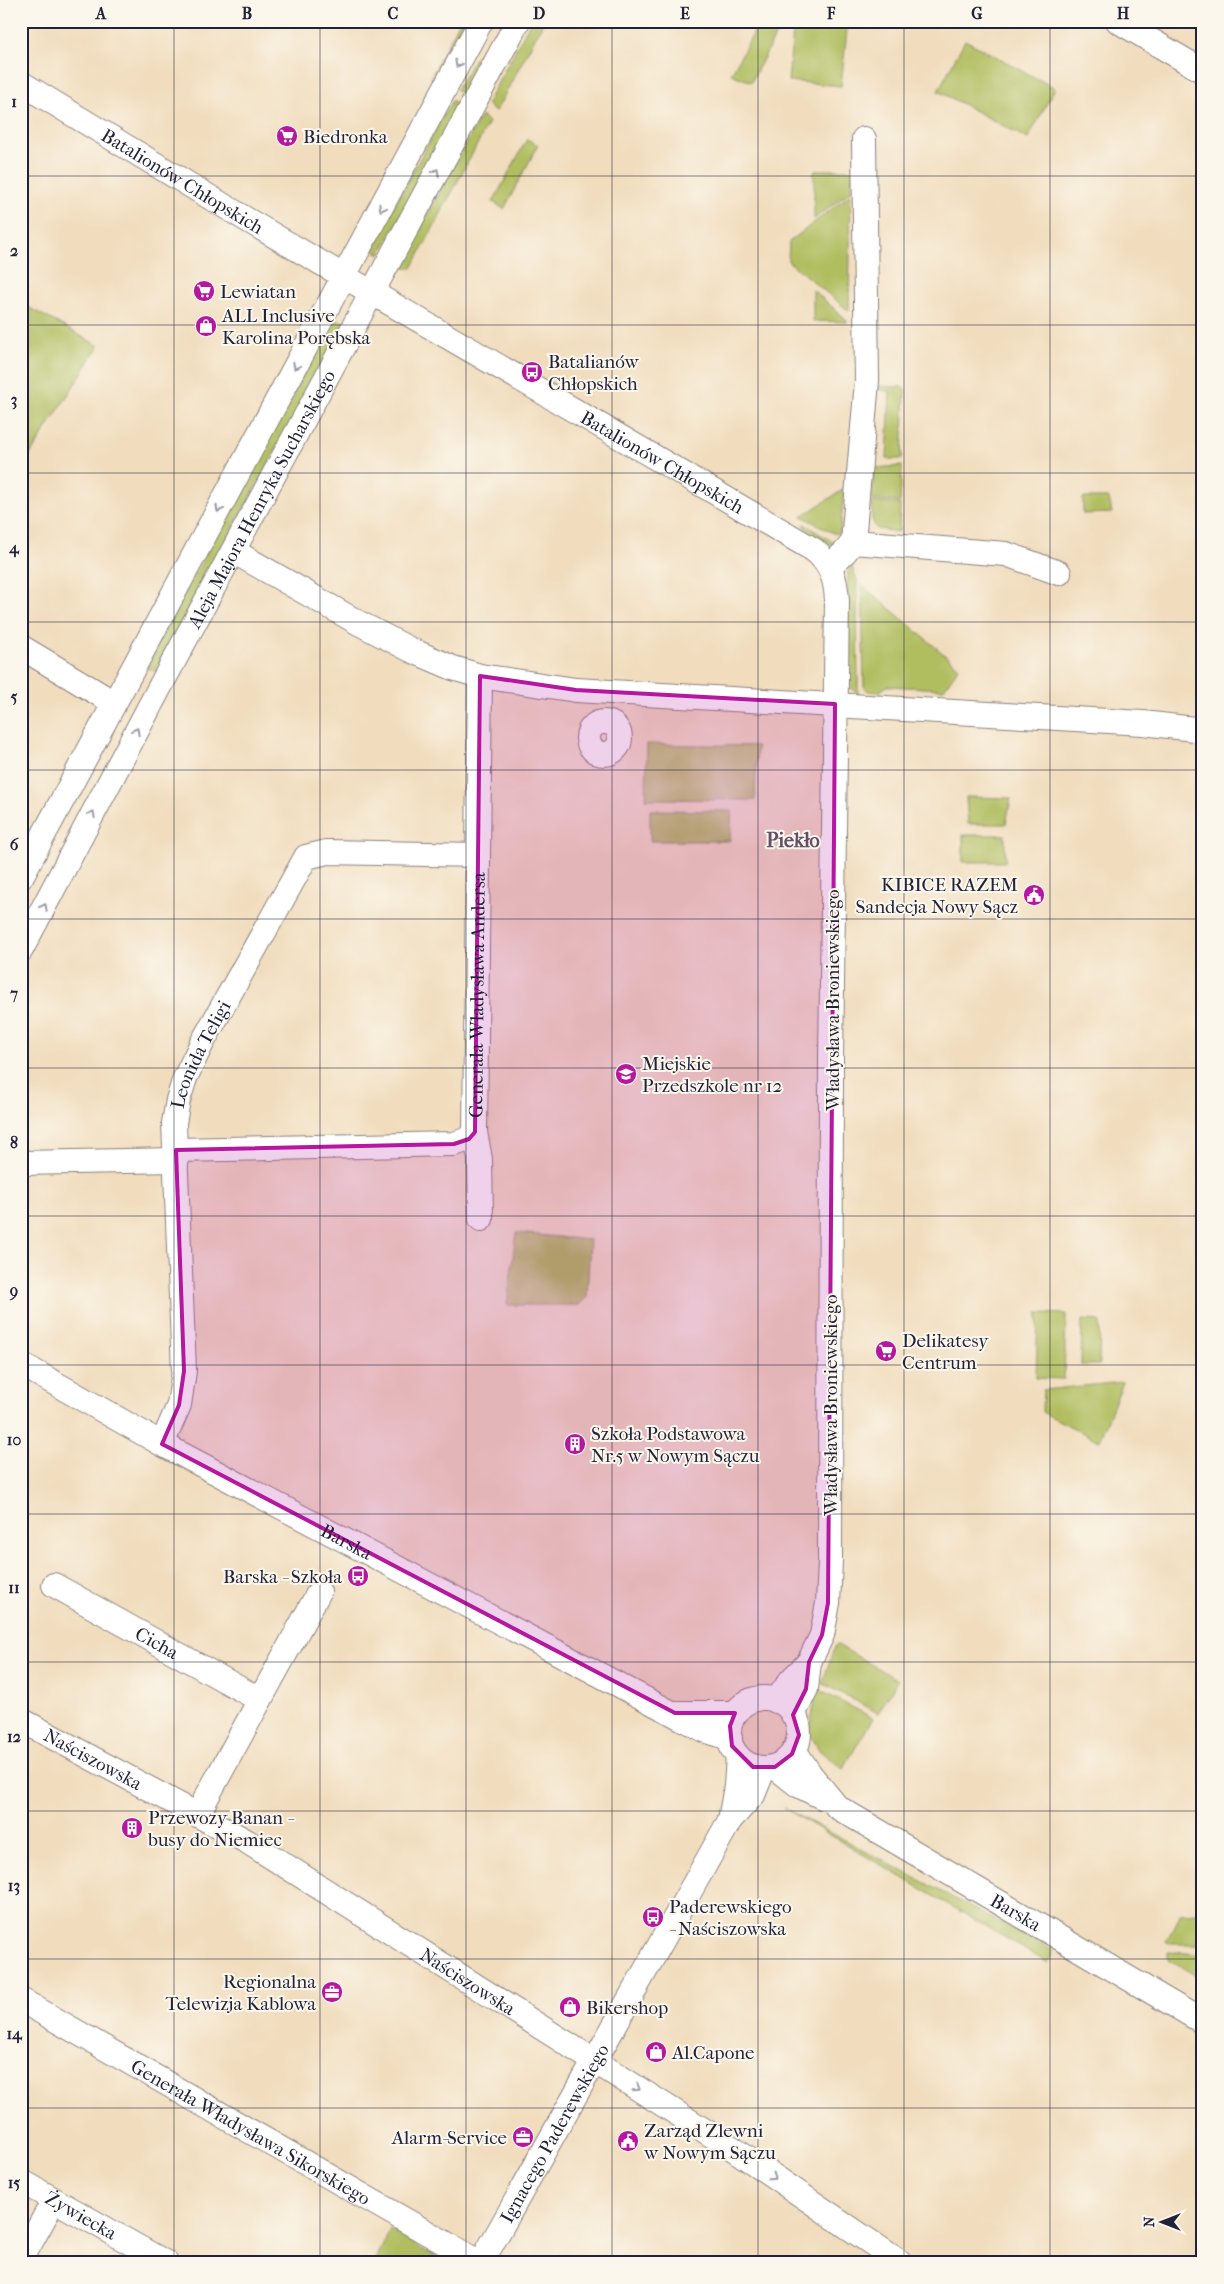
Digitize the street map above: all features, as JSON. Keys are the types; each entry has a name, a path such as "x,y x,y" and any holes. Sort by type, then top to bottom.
{"street":[{"name":"Aleja Majora Henryka Sucharskiego","path":"21,877 481,21"},
{"name":"Aleja Majora Henryka Sucharskiego","path":"21,950 162,682 518,21"},
{"path":"1118,21 1203,71"},
{"name":"Batalionów Chłopskich","path":"21,83 249,221 814,550 830,566"},
{"path":"834,704 836,594 830,566 853,542 867,374 864,139"},
{"path":"853,542 1006,554 1059,573"},
{"path":"234,551 357,622 411,650 453,668 480,676 558,688 1143,723 1203,730"},
{"path":"21,647 114,703"},
{"name":"Generała Władysława Andersa","path":"21,1163 454,1144 469,1139 475,1132 480,676"},
{"path":"114,703 162,682"},
{"path":"598,724 599,691"},
{"path":"113,774 114,703"},
{"name":"Władysława Broniewskiego","path":"785,1708 806,1689 809,1662 822,1635 828,1603 830,1562 834,704"},
{"name":"Leonida Teligi","path":"162,1444 178,1405 184,1371 177,1155 174,1123 185,1078 306,857 327,852 478,855"},
{"path":"475,1132 480,1159 481,1219"},
{"name":"Barska","path":"21,1364 162,1444 675,1713 734,1747"},
{"name":"Cicha","path":"54,1585 260,1700"},
{"path":"197,1814 319,1592"},
{"path":"765,1698 785,1708 799,1735 794,1750 785,1762 770,1767 753,1766 734,1747 730,1726 736,1713 742,1706 753,1700 765,1698"},
{"name":"Barska","path":"675,1713 736,1713"},
{"name":"Naściszowska","path":"21,1720 248,1842 732,2148 901,2263"},
{"name":"Ignacego Paderewskiego","path":"730,1820 736,1786 734,1747"},
{"name":"Barska","path":"794,1750 830,1801"},
{"name":"Barska","path":"770,1767 1203,2022"},
{"name":"Ignacego Paderewskiego","path":"481,2263 596,2062 730,1820 753,1795 770,1767"},
{"name":"Generała Władysława Sikorskiego","path":"21,2000 481,2263"},
{"name":"Żywiecka","path":"21,2181 166,2263"},
{"path":"21,2260 54,2200"}],"highlighted area":[{"path":"480,676 576,690 835,704 828,1603 822,1635 809,1662 806,1689 793,1715 799,1735 792,1754 775,1767 753,1767 732,1746 730,1726 735,1713 675,1713 162,1444 179,1405 184,1371 176,1150 454,1144 469,1139 475,1132"}],"green space":[{"path":"460,21 468,21 436,80 431,76"},
{"path":"531,21 544,21 496,111 491,109 487,103"},
{"path":"760,21 774,21 781,25 751,82 731,74"},
{"path":"794,21 848,21 841,86 788,81"},
{"path":"965,40 1055,88 1028,139 938,91"},
{"path":"477,55 484,55 484,61 466,95 456,90"},
{"path":"452,100 460,107 380,254 371,248"},
{"path":"481,116 489,122 412,268 405,268 400,265"},
{"path":"527,139 538,145 504,209 493,202"},
{"path":"816,170 853,170 851,191 814,219 814,172"},
{"path":"851,194 849,311 788,261 789,242"},
{"path":"813,290 847,320 847,322 813,321"},
{"path":"21,303 99,346 21,469"},
{"path":"334,316 345,324 154,672 146,665"},
{"path":"872,386 902,387 905,390 902,459 887,459 890,391 875,390"},
{"path":"902,466 900,502 872,500 873,468"},
{"path":"844,489 840,534 833,533 802,516"},
{"path":"1083,498 1109,498 1112,513 1083,514"},
{"path":"872,502 900,504 899,532 877,529 872,520"},
{"path":"804,524 836,544 826,545 816,541"},
{"path":"851,564 857,580 858,695 846,682 845,670 848,573"},
{"path":"862,585 959,667 944,689 887,686 879,692 868,691 864,687"},
{"path":"647,744 757,746 755,800 646,799"},
{"path":"966,797 1011,798 1006,824 968,824"},
{"path":"650,810 732,811 730,841 650,841"},
{"path":"963,835 1005,835 1005,862 963,862"},
{"path":"516,1233 590,1240 587,1297 579,1305 507,1305"},
{"path":"1038,1313 1066,1314 1064,1379 1036,1378"},
{"path":"1082,1320 1100,1321 1099,1365 1081,1365"},
{"path":"1123,1382 1099,1441 1042,1412 1043,1390"},
{"path":"836,1644 898,1680 878,1713 822,1683"},
{"path":"817,1689 873,1718 843,1769 820,1751 809,1733"},
{"path":"784,1808 1053,1951 1048,1963"},
{"path":"1199,1913 1199,1944 1169,1944 1166,1941 1181,1914"},
{"path":"1168,1952 1203,1954 1203,1980 1168,1959"},
{"path":"390,2229 445,2263 375,2263"}],"place":[{"name":"Biedronka","path":"287,136"},
{"name":"Lewiatan","path":"204,291"},
{"name":"ALL Inclusive Karolina Porębska","path":"206,326"},
{"name":"Batalianów Chłopskich","path":"532,372"},
{"name":"KIBICE RAZEM Sandecja Nowy Sącz","path":"1034,895"},
{"name":"Miejskie Przedszkole nr 12","path":"626,1074"},
{"name":"Delikatesy Centrum","path":"886,1351"},
{"name":"Szkoła Podstawowa Nr.5 w Nowym Sączu","path":"575,1444"},
{"name":"Barska - Szkoła","path":"358,1576"},
{"name":"Przewozy Banan - busy do Niemiec","path":"132,1828"},
{"name":"Paderewskiego - Naściszowska","path":"653,1917"},
{"name":"Regionalna Telewizja Kablowa","path":"332,1992"},
{"name":"Bikershop","path":"570,2007"},
{"name":"Al.Capone","path":"656,2052"},
{"name":"Alarm-Service","path":"523,2137"},
{"name":"Zarząd Zlewni w Nowym Sączu","path":"628,2141"}],"district":[{"name":"Piekło","path":"793,840"}]}
